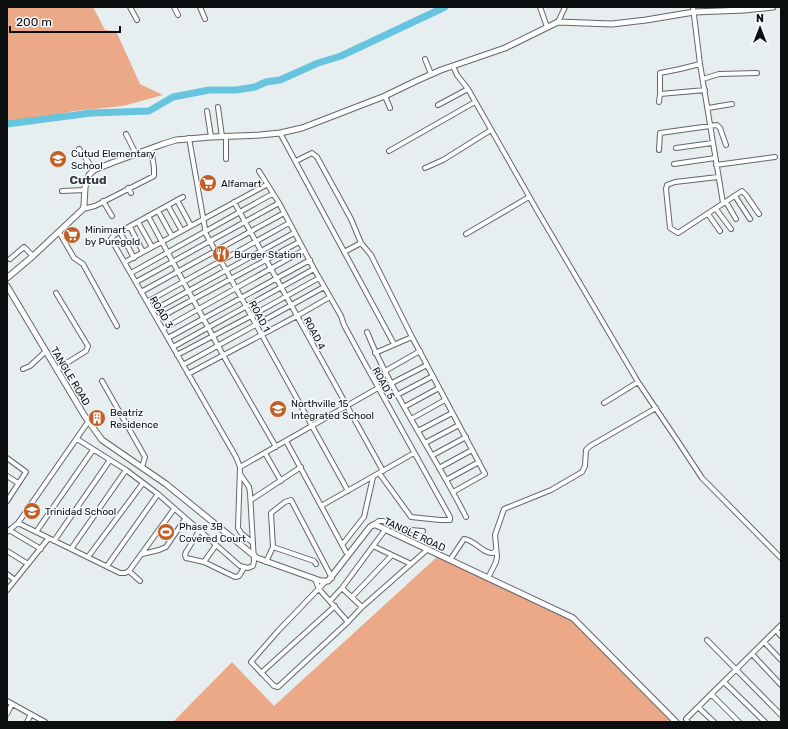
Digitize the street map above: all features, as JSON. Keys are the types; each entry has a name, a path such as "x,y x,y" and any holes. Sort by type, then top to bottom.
{"street":[{"path":"130,7 137,20"},
{"path":"174,7 178,15"},
{"path":"200,7 205,19"},
{"path":"540,7 547,27"},
{"path":"558,22 565,7"},
{"path":"7,278 83,209 85,190 89,175 94,170 151,148 189,138 280,133 312,125 385,96 431,74 504,48 558,22 623,23 693,10 773,7"},
{"path":"693,10 714,158 724,203 736,219"},
{"path":"425,59 431,74"},
{"path":"659,102 660,73 680,70 700,64"},
{"path":"453,66 457,75 476,102 529,197 638,382 702,478 781,558"},
{"path":"703,79 719,74 757,73"},
{"path":"438,105 468,89"},
{"path":"660,94 705,90"},
{"path":"385,96 390,108"},
{"path":"389,151 476,102"},
{"path":"708,108 732,104"},
{"path":"218,107 224,137 226,159"},
{"path":"207,110 210,137"},
{"path":"659,150 660,133 717,125 719,126 726,145"},
{"path":"425,168 443,160 491,130"},
{"path":"280,133 344,252 350,260 394,344"},
{"path":"126,134 136,154"},
{"name":"ROAD 1","path":"189,138 203,219 210,241 348,491"},
{"path":"676,148 712,143"},
{"path":"83,209 91,208 154,176 151,148"},
{"path":"79,149 94,170"},
{"path":"296,161 312,153 314,154 351,218 361,242 370,256 485,474 453,492"},
{"path":"716,165 775,157"},
{"path":"674,164 714,158"},
{"name":"ROAD 5","path":"259,171 341,316 353,342 449,515 450,520 411,517 381,472"},
{"path":"718,177 676,182 666,186 670,228 678,233 743,191 759,214"},
{"path":"124,262 134,258 266,185"},
{"path":"128,188 131,193"},
{"path":"62,191 85,190"},
{"path":"131,273 272,194"},
{"path":"735,196 750,218"},
{"path":"134,258 120,232 183,197"},
{"path":"466,234 529,197"},
{"path":"177,200 191,226"},
{"path":"103,201 112,216"},
{"name":"ROAD 4","path":"234,202 292,305 381,472"},
{"path":"136,282 278,203"},
{"path":"168,206 182,231"},
{"path":"716,209 731,229"},
{"path":"158,211 172,236"},
{"path":"141,292 284,213"},
{"path":"708,214 720,231"},
{"path":"148,216 218,346 276,447"},
{"path":"138,222 152,247"},
{"path":"147,302 289,223"},
{"path":"130,227 143,252"},
{"path":"59,232 74,258 83,264 117,326"},
{"name":"ROAD 3","path":"120,232 112,236 111,239 228,443 240,468"},
{"path":"152,311 294,233"},
{"path":"157,320 299,242"},
{"path":"344,252 361,242"},
{"path":"10,259 23,247 26,248 33,256"},
{"path":"163,329 304,250"},
{"path":"168,338 310,260"},
{"path":"172,347 314,269"},
{"path":"177,355 320,278"},
{"name":"TANGLE ROAD","path":"7,286 88,422 102,440 166,484 260,560 315,579 326,581 332,578 373,525 428,549 573,618 676,722"},
{"path":"183,365 324,287"},
{"path":"56,293 88,346 86,351 56,368"},
{"path":"188,374 330,297"},
{"path":"367,332 375,353 397,395 433,455 466,517"},
{"path":"375,353 412,336"},
{"path":"23,369 30,366 46,351"},
{"path":"385,371 420,351"},
{"path":"392,383 427,365"},
{"path":"397,395 433,376"},
{"path":"102,381 145,457 142,467"},
{"path":"604,403 638,382"},
{"path":"253,543 239,529 240,468 346,405 378,388"},
{"path":"404,407 439,388"},
{"path":"411,419 445,400"},
{"path":"488,578 496,562 494,535 505,508 551,490 579,474 585,468 586,453 590,446 656,408"},
{"path":"418,431 452,413"},
{"path":"41,549 8,531 18,523 88,422"},
{"path":"425,443 459,425"},
{"path":"433,455 466,437"},
{"path":"77,439 143,482 240,566 248,568 253,566 254,561 251,500 249,487 239,474"},
{"path":"286,441 346,552"},
{"path":"36,532 93,450"},
{"path":"439,468 472,450"},
{"path":"265,453 281,481"},
{"path":"321,506 414,453"},
{"path":"7,458 26,471 7,501"},
{"path":"54,541 110,460"},
{"path":"446,480 479,462"},
{"path":"251,500 301,468"},
{"path":"71,549 126,470"},
{"path":"7,476 18,483"},
{"path":"342,545 364,517 373,477"},
{"path":"88,557 143,482"},
{"path":"107,566 158,494"},
{"path":"266,562 273,547 271,513 280,505 291,500 332,578"},
{"path":"18,523 120,573 125,573 129,571 174,509"},
{"path":"142,554 166,547 185,518"},
{"path":"373,525 381,520 410,530 423,531"},
{"path":"330,601 342,588 373,546 387,531 390,523"},
{"path":"199,531 186,552 186,558 204,562 235,577 239,576 244,568"},
{"path":"7,590 48,539"},
{"path":"450,560 464,539 469,540 489,553 493,553 496,550"},
{"path":"204,562 216,545"},
{"path":"373,546 411,564"},
{"path":"273,547 314,561 316,564"},
{"path":"326,581 252,660 252,663 274,686 278,687 348,622 362,607 428,549"},
{"path":"7,551 28,564"},
{"path":"352,597 392,555"},
{"path":"129,571 140,581"},
{"path":"7,574 15,580"},
{"path":"315,579 319,588 348,622"},
{"path":"342,588 362,607"},
{"path":"261,673 335,606"},
{"path":"686,721 698,707 781,625"},
{"path":"776,630 781,636"},
{"path":"707,640 781,715"},
{"path":"764,642 781,660"},
{"path":"752,654 781,685"},
{"path":"724,682 765,722"},
{"path":"711,694 739,722"},
{"path":"7,701 45,722"},
{"path":"7,714 12,704"},
{"path":"698,707 714,722"},
{"path":"27,722 31,714"}],"shaded area":[{"path":"7,7 93,7 105,30 116,31 140,84 163,95 123,106 74,111 20,122 7,121"},
{"path":"438,556 571,619 673,722 173,722 232,662 274,706"}],"waterway":[{"path":"7,124 91,113 149,111 173,97 209,90 236,90 255,87 266,82 280,80 318,63 341,56 445,7"}],"place":[{"name":"Cutud Elementary School","path":"58,159"},
{"name":"Alfamart","path":"208,183"},
{"name":"Minimart by Puregold","path":"72,235"},
{"name":"Burger Station","path":"221,254"},
{"name":"Northville 15 Integrated School","path":"278,409"},
{"name":"Beatriz Residence","path":"97,418"},
{"name":"Trinidad School","path":"32,511"},
{"name":"Phase 3B Covered Court","path":"166,532"}],"district":[{"name":"Cutud","path":"88,180"}]}
